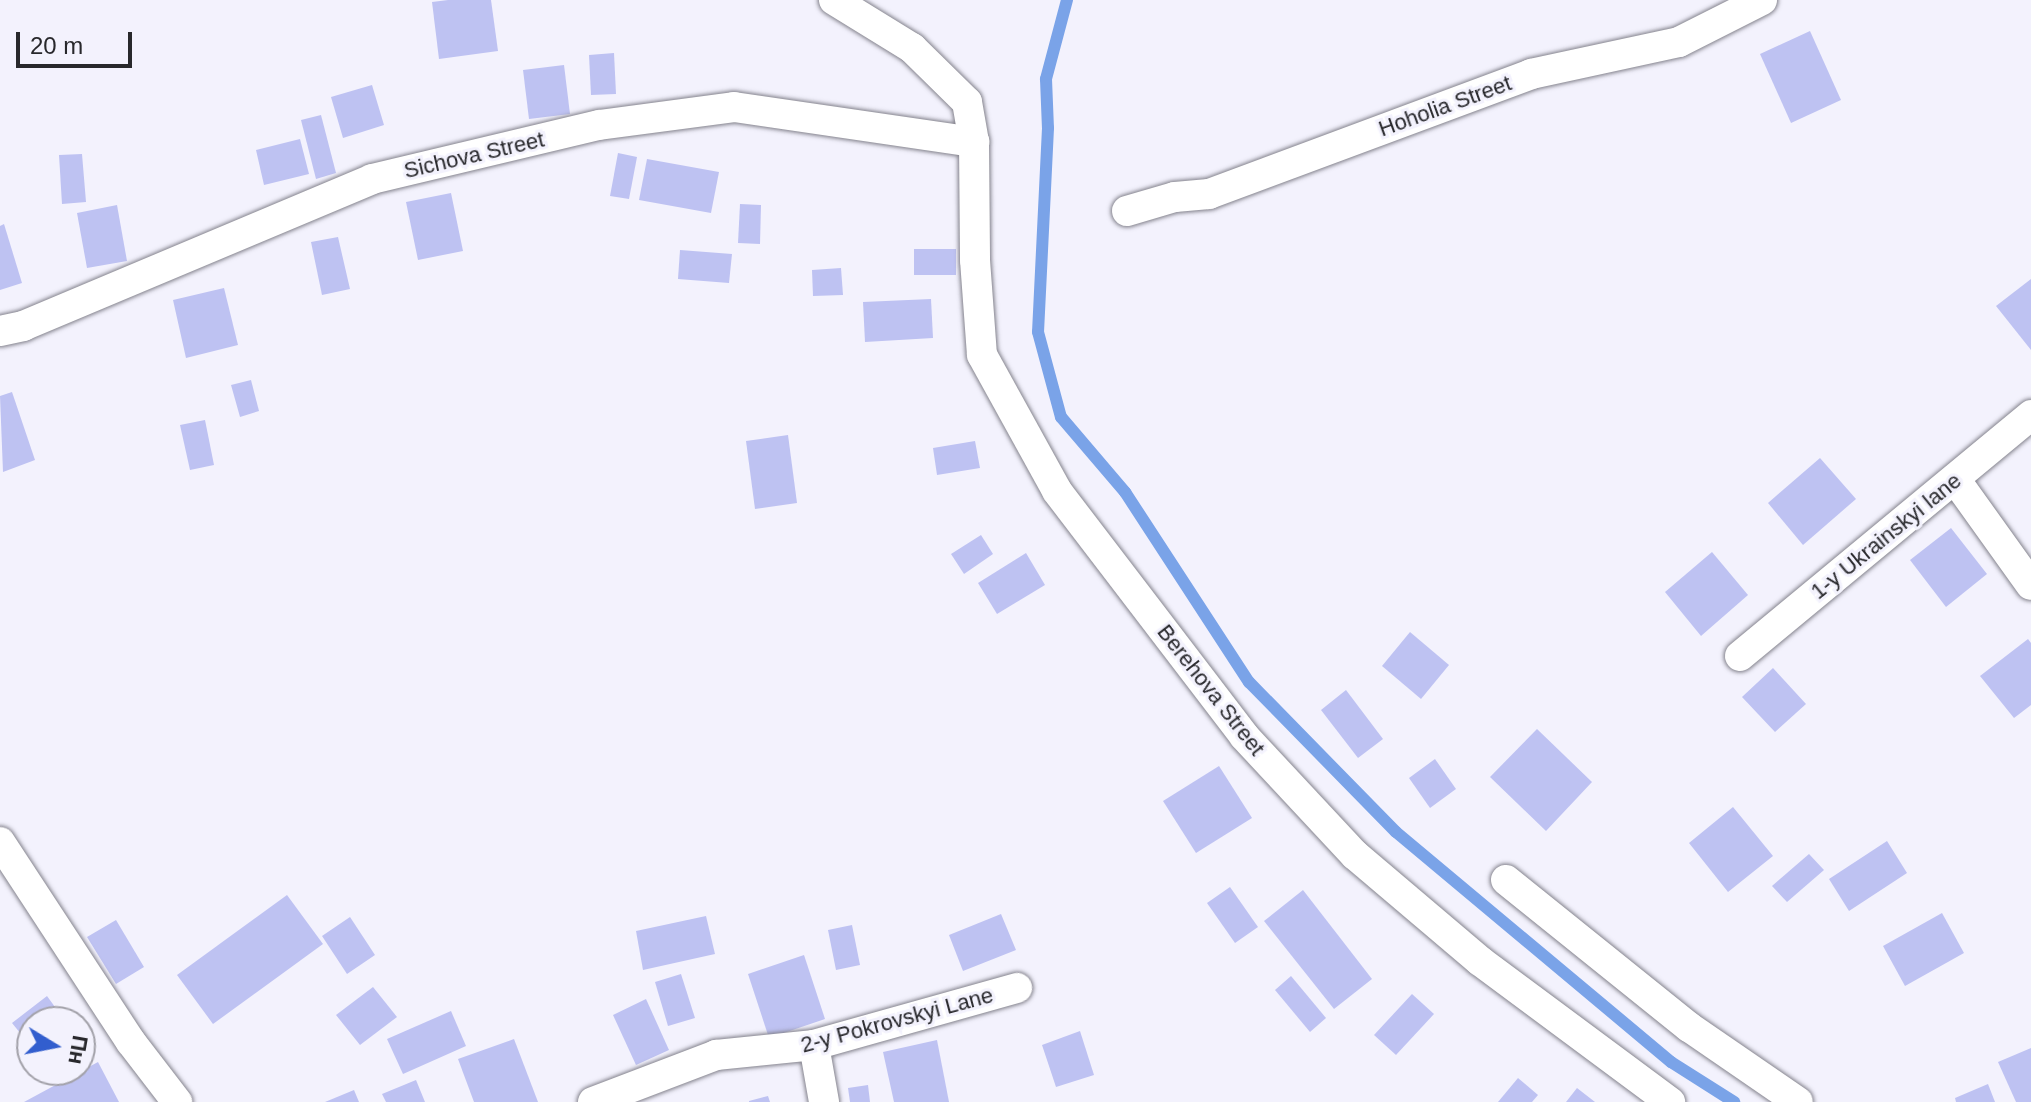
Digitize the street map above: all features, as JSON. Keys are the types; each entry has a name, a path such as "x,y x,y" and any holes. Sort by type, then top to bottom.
{"street":[{"name":"Berehova Street","path":"834,0 912,48 967,102 974,142 975,260 982,355 1057,491 1244,736 1355,855 1480,961 1670,1102"},
{"name":"Hoholia Street","path":"1127,211 1175,197 1209,194 1531,74 1679,42 1762,0"},
{"name":"Sichova Street","path":"0,331 38,320 372,179 599,125 734,107 974,142"},
{"name":"1-y Ukrainskyi lane","path":"1740,656 2031,415"},
{"path":"1955,479 2031,585"},
{"path":"0,842 131,1042 177,1102"},
{"path":"1506,880 1689,1027 1798,1102"},
{"name":"2-y Pokrovskyi Lane","path":"593,1102 716,1055 814,1045 1017,988"},
{"path":"814,1045 824,1102"}],"building":[{"path":"491,0 498,51 439,59 432,2"},
{"path":"1810,31 1841,100 1791,123 1760,54"},
{"path":"614,53 616,94 591,95 589,55"},
{"path":"564,65 570,114 529,119 523,70"},
{"path":"372,85 384,125 343,138 331,97"},
{"path":"321,115 336,173 316,179 301,120"},
{"path":"300,139 309,174 264,185 256,150"},
{"path":"618,153 637,157 629,199 610,196"},
{"path":"82,154 86,202 62,204 59,155"},
{"path":"647,159 719,172 711,213 639,200"},
{"path":"451,193 463,251 418,260 406,202"},
{"path":"740,204 761,205 760,244 738,243"},
{"path":"117,205 127,261 87,268 77,213"},
{"path":"4,224 22,283 0,290 0,226"},
{"path":"338,237 350,289 322,295 311,242"},
{"path":"914,249 956,249 956,275 914,275"},
{"path":"680,250 732,254 729,283 678,279"},
{"path":"841,268 843,295 813,296 812,270"},
{"path":"2031,279 2031,350 1996,306"},
{"path":"224,288 238,345 186,358 173,300"},
{"path":"931,299 933,338 865,342 863,302"},
{"path":"251,380 259,411 240,417 231,385"},
{"path":"12,392 35,460 3,472 0,396"},
{"path":"205,420 214,465 190,470 180,425"},
{"path":"788,435 797,503 755,509 746,441"},
{"path":"975,441 980,468 937,475 933,448"},
{"path":"1820,458 1856,499 1803,545 1768,503"},
{"path":"1951,528 1987,574 1946,607 1910,560"},
{"path":"981,535 993,554 964,574 951,554"},
{"path":"1712,552 1748,595 1701,636 1665,592"},
{"path":"1026,553 1045,585 997,614 978,583"},
{"path":"1410,632 1449,665 1421,699 1382,666"},
{"path":"2028,639 2031,643 2031,705 2014,718 1980,676"},
{"path":"1773,668 1806,704 1775,732 1742,697"},
{"path":"1346,690 1383,739 1358,758 1321,710"},
{"path":"1537,729 1592,782 1546,831 1490,777"},
{"path":"1435,759 1456,789 1430,808 1409,778"},
{"path":"1219,766 1252,818 1196,853 1163,801"},
{"path":"1733,807 1773,856 1728,892 1689,843"},
{"path":"1887,841 1907,873 1849,911 1829,879"},
{"path":"1809,854 1824,870 1787,902 1772,886"},
{"path":"1230,887 1258,927 1235,943 1207,903"},
{"path":"1303,890 1372,979 1334,1009 1264,921"},
{"path":"287,895 323,944 213,1024 177,975"},
{"path":"1942,913 1964,953 1905,986 1883,946"},
{"path":"1001,914 1016,950 963,971 949,935"},
{"path":"706,916 715,954 643,970 636,931"},
{"path":"350,917 375,955 347,974 322,936"},
{"path":"116,920 144,967 116,984 87,937"},
{"path":"852,925 860,965 836,970 828,930"},
{"path":"804,955 825,1019 769,1038 748,974"},
{"path":"681,974 695,1018 668,1026 655,982"},
{"path":"1291,976 1326,1018 1310,1032 1275,990"},
{"path":"373,987 397,1017 360,1045 336,1015"},
{"path":"1412,994 1434,1014 1396,1055 1374,1035"},
{"path":"47,996 54,1006 34,1006"},
{"path":"646,999 669,1050 636,1065 613,1015"},
{"path":"451,1011 466,1046 403,1074 387,1039"},
{"path":"1080,1031 1094,1075 1056,1087 1042,1045"},
{"path":"514,1039 538,1102 474,1102 458,1059"},
{"path":"937,1040 949,1102 894,1102 883,1052"},
{"path":"2031,1048 2031,1102 2016,1102 1998,1062"},
{"path":"96,1063 119,1102 24,1102 54,1086 96,1086"},
{"path":"1518,1078 1538,1095 1532,1102 1498,1102"},
{"path":"416,1080 425,1102 386,1102 382,1094"},
{"path":"1988,1084 1995,1102 1956,1102 1955,1098"},
{"path":"868,1085 870,1102 850,1102 848,1088"},
{"path":"1577,1088 1595,1102 1566,1102"},
{"path":"354,1090 359,1102 325,1102"},
{"path":"768,1096 770,1102 749,1102 749,1101"}],"waterway":[{"path":"1067,0 1046,79 1048,128 1038,332 1061,417 1125,492 1249,682 1396,832 1671,1062 1734,1102"}]}
